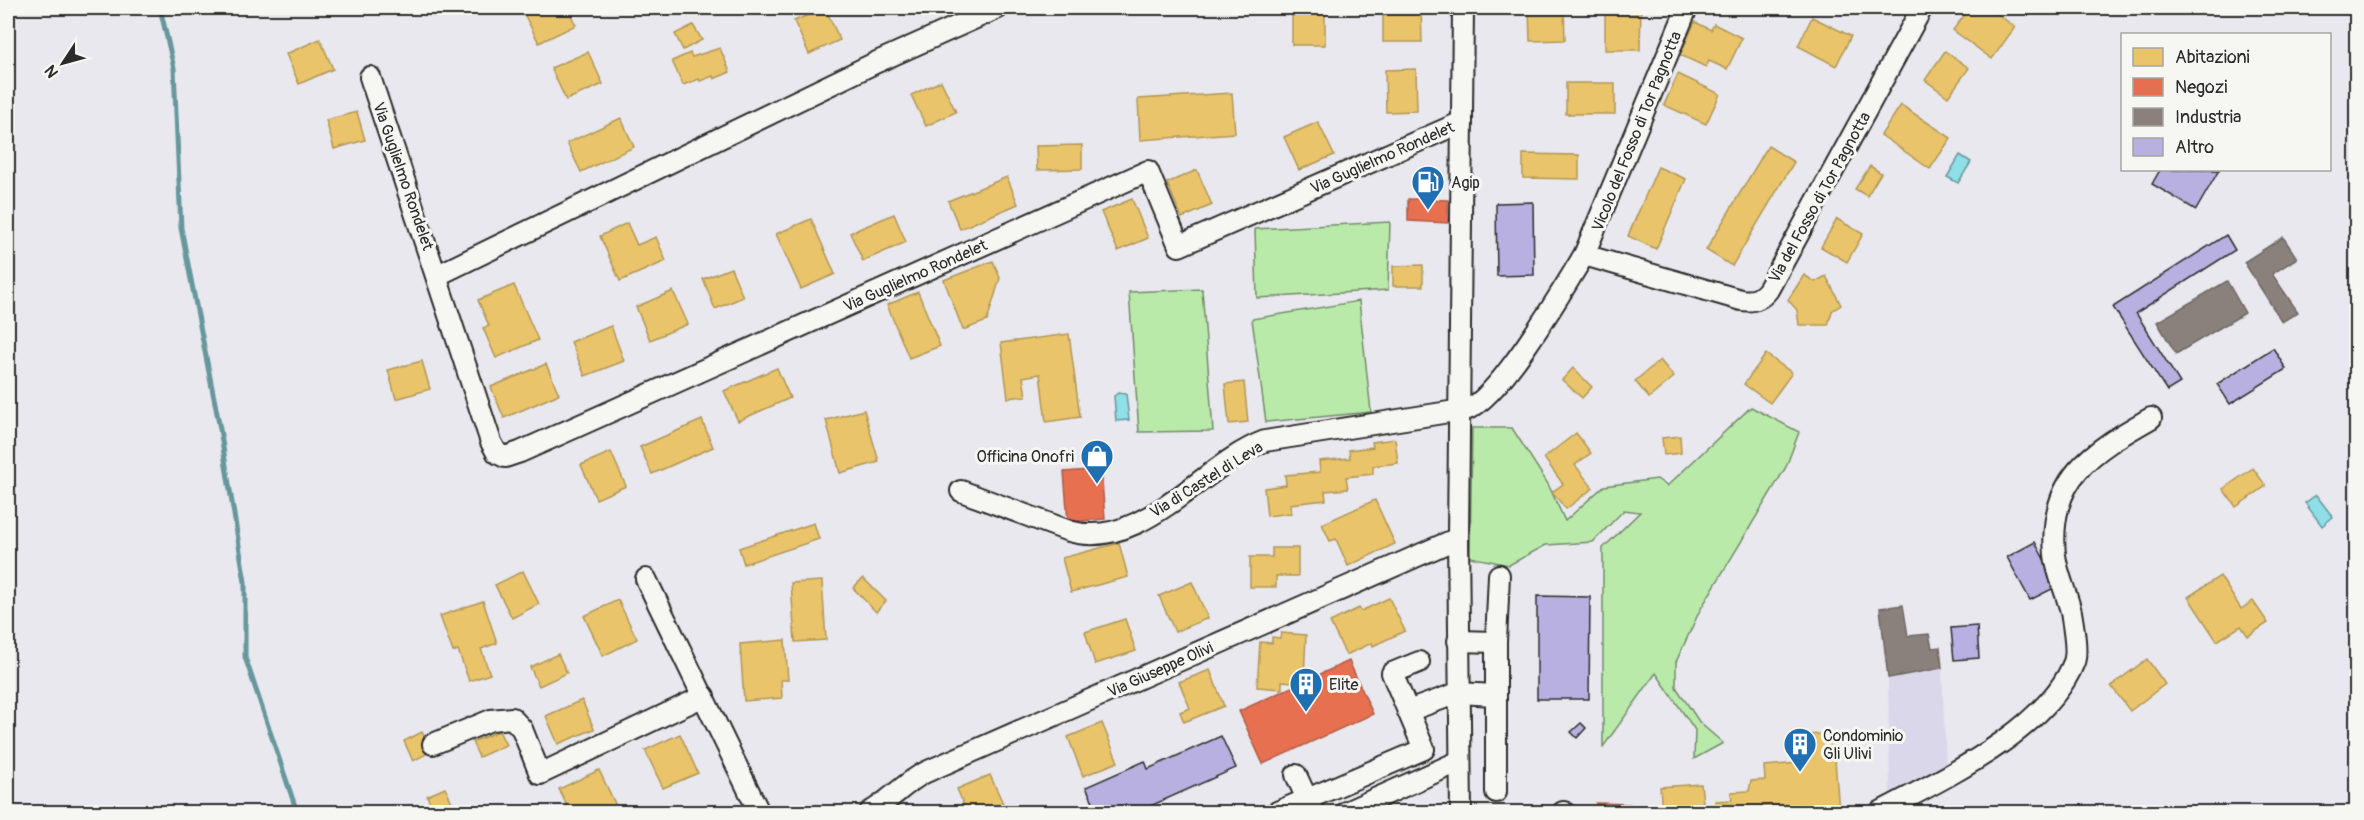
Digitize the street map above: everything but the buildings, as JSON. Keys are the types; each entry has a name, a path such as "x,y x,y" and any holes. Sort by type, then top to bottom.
{"street":[{"path":"438,274 841,79 998,8"},
{"path":"1461,813 1458,538 1462,8"},
{"name":"Vicolo del Fosso di Tor Pagnotta","path":"1584,255 1687,8"},
{"name":"Via del Fosso di Tor Pagnotta","path":"1584,255 1741,300 1752,301 1763,297 1922,8"},
{"name":"Via Guglielmo Rondelet","path":"370,77 438,274 491,442 497,453 505,457 1148,171 1179,246 1462,122"},
{"path":"1460,412 1477,405 1490,394 1545,318 1584,255"},
{"name":"Via di Castel di Leva","path":"961,491 1069,531 1089,535 1100,534 1132,524 1151,514 1243,452 1265,441 1460,412"},
{"path":"1880,813 1996,746 2040,712 2063,686 2076,659 2073,621 2055,558 2058,502 2066,485 2103,445 2151,418"},
{"name":"Via Giuseppe Olivi","path":"870,813 926,772 1458,538"},
{"path":"1496,792 1495,695 1498,575"},
{"path":"646,579 759,813"},
{"path":"1458,641 1496,642"},
{"path":"1277,813 1310,806 1424,749 1392,673 1419,662"},
{"path":"1408,711 1458,693 1495,695"},
{"path":"433,744 491,720 512,718 522,729 540,774 704,696"},
{"path":"1346,813 1460,761"},
{"path":"1296,775 1310,806"}],"shaded area":[{"path":"1942,668 1946,768 1890,796 1888,678"}],"green space":[{"path":"1390,222 1388,290 1257,298 1255,229"},
{"path":"1202,289 1213,431 1139,432 1129,292"},
{"path":"1359,301 1371,412 1266,422 1252,319"},
{"path":"1751,407 1799,432 1786,467 1700,610 1676,662 1676,687 1700,723 1723,743 1694,759 1695,730 1656,673 1603,747 1603,548 1640,512 1624,510 1593,542 1546,545 1509,565 1470,557 1472,428 1512,428 1548,484 1565,521 1604,486 1657,479 1667,486"}],"water":[{"path":"1960,155 1971,162 1958,183 1947,177"},
{"path":"1118,393 1126,394 1129,420 1116,421 1114,396"},
{"path":"2316,495 2333,517 2322,526 2305,503"}],"waterway":[{"path":"160,8 174,68 181,228 220,429 245,582 245,657 297,812"}],"place":[{"name":"Agip","path":"1428,211"},
{"name":"Officina Onofri","path":"1097,485"},
{"name":"Elite","path":"1306,713"},
{"name":"Condominio Gli Ulivi","path":"1800,773"}]}
